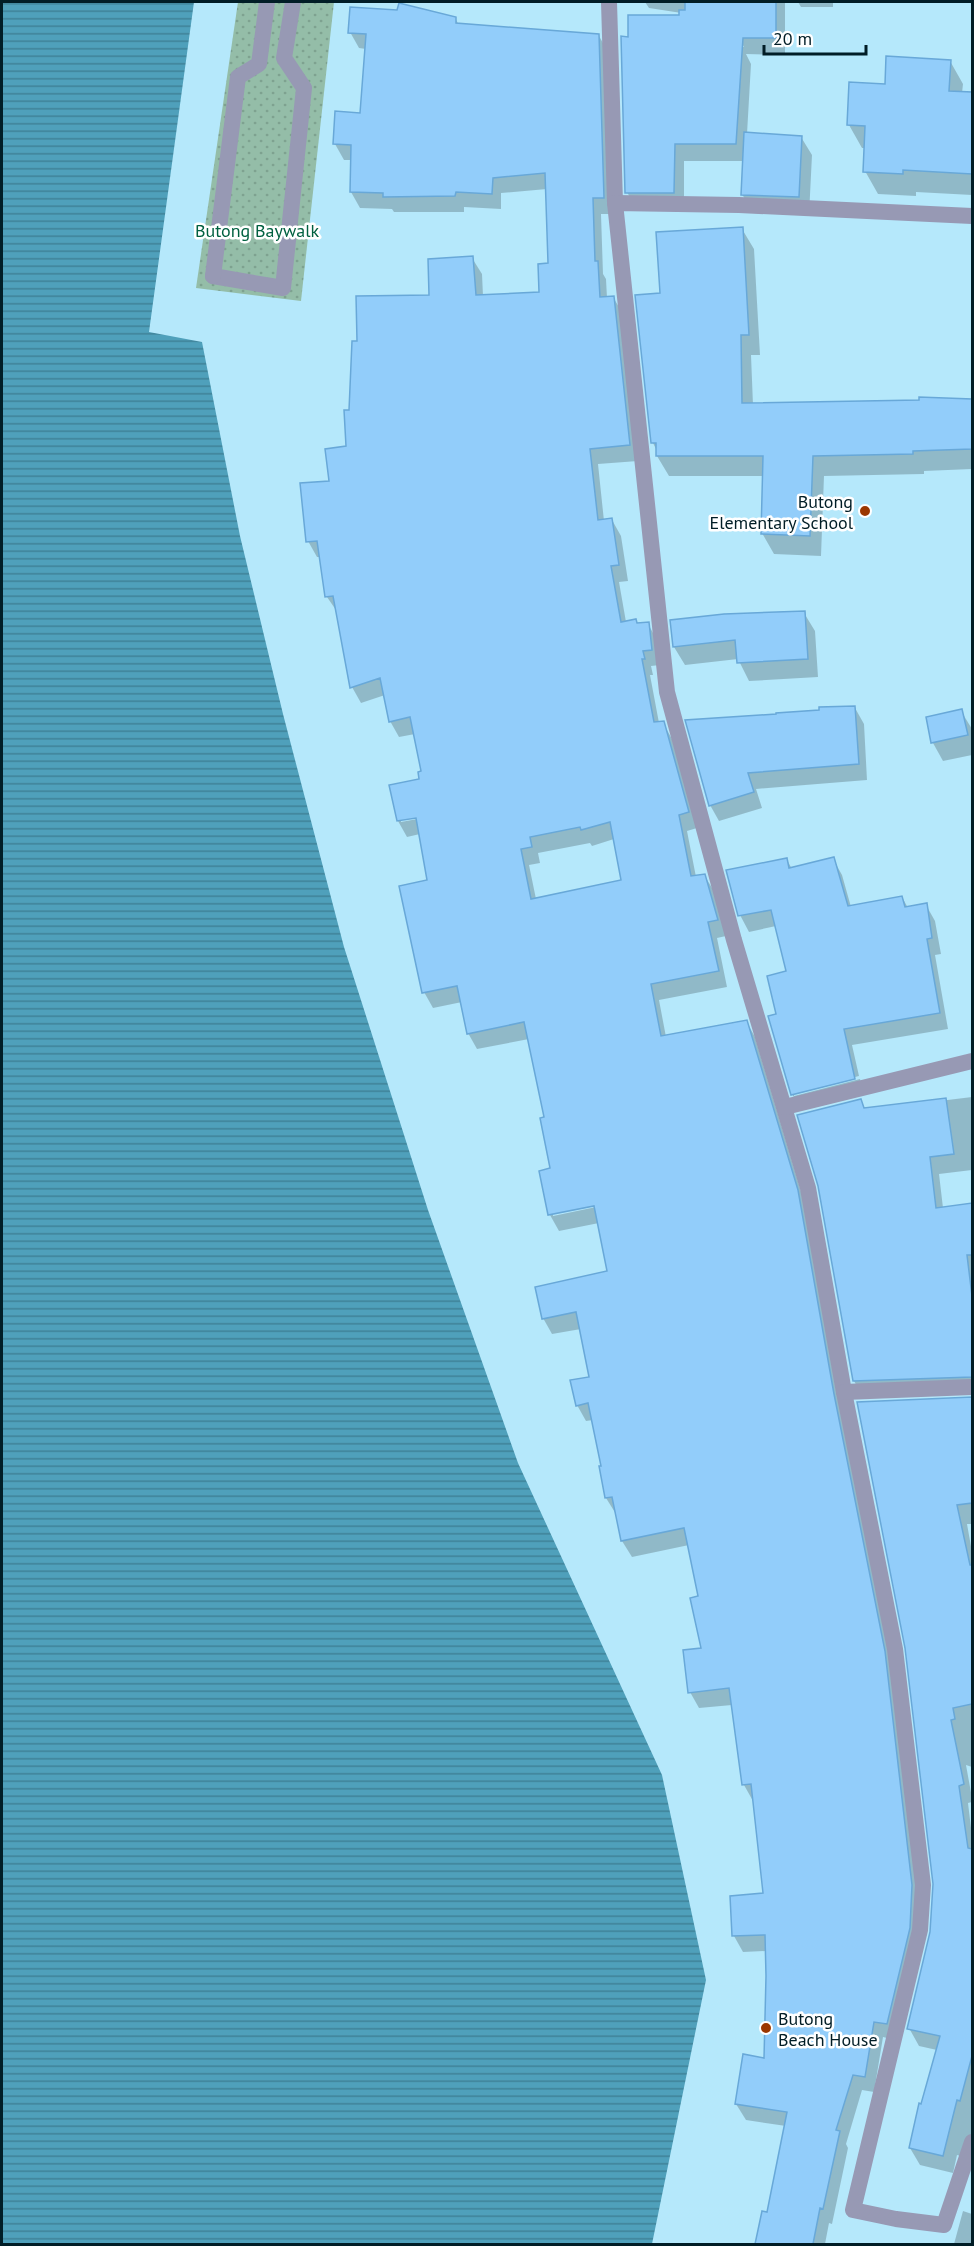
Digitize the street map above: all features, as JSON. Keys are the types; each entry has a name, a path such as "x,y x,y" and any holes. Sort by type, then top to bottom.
{"street":[{"path":"267,2 259,64 238,77 213,276 283,288 304,88 284,58 293,2"},
{"path":"609,2 615,203 667,692 734,940 808,1188 844,1392 895,1649 923,1884 920,1930 853,2210 896,2219 944,2225 972,2142"},
{"path":"615,203 739,205 972,216"},
{"path":"785,1107 972,1061"},
{"path":"844,1392 972,1387"}],"green space":[{"name":"Butong Baywalk","path":"238,2 334,2 301,301 196,288"}],"water":[{"path":"2,2 194,2 149,332 202,342 240,536 283,714 344,947 428,1210 518,1463 662,1775 706,1980 652,2244 2,2244"}],"building":[{"path":"685,2 776,2 776,38 743,38 736,144 675,144 674,193 625,193 621,36 628,37 628,15 679,15 679,10 685,10"},
{"path":"399,3 456,17 456,23 599,34 604,198 593,198 595,261 598,261 600,297 614,296 630,445 590,449 598,520 612,518 619,565 611,566 621,622 636,619 637,623 649,622 652,650 643,651 645,659 642,659 654,722 664,721 689,812 679,815 691,876 705,874 718,920 708,922 719,971 651,984 661,1036 747,1020 798,1190 834,1394 885,1651 912,1885 910,1928 887,2024 874,2022 865,2077 853,2075 836,2130 840,2131 813,2244 755,2244 762,2211 767,2212 787,2112 735,2104 743,2054 764,2058 766,1976 765,1935 732,1936 730,1896 763,1893 751,1784 742,1785 729,1688 688,1693 683,1650 701,1648 690,1598 698,1596 684,1528 621,1541 612,1497 605,1498 588,1403 576,1406 570,1380 589,1377 576,1312 542,1319 535,1287 607,1271 594,1206 548,1215 539,1171 550,1168 540,1118 544,1117 524,1022 467,1034 457,986 422,993 399,886 427,880 416,818 397,821 389,785 419,779 418,772 421,771 410,717 389,722 380,678 350,688 333,596 325,597 317,541 306,542 300,483 329,481 325,449 346,446 344,410 349,410 352,341 357,341 356,296 429,295 428,259 473,256 476,295 539,292 538,264 548,263 545,173 493,178 492,194 456,192 455,196 383,197 383,193 350,192 351,145 333,144 335,111 360,113 366,34 348,33 350,7 397,10","holes":["610,822 621,880 531,899 521,849 532,847 530,837 580,827 581,830"]},
{"path":"886,56 951,60 949,91 972,92 972,174 903,170 903,174 863,172 865,126 847,125 849,82 885,84"},
{"path":"744,132 802,136 799,197 741,195"},
{"path":"743,227 749,335 741,335 742,403 919,400 919,397 972,399 972,449 913,451 913,454 813,456 810,536 761,534 763,456 656,456 656,443 651,443 635,295 660,293 656,232"},
{"path":"805,611 808,659 737,663 735,640 673,647 670,620 724,614"},
{"path":"855,706 859,764 748,773 754,792 709,806 685,720 819,710 819,707"},
{"path":"962,709 968,735 931,743 926,717"},
{"path":"834,857 848,906 902,896 905,907 927,903 932,938 927,939 940,1013 844,1029 855,1079 791,1095 768,1016 776,1014 767,976 786,971 771,910 738,916 726,870 787,858 789,868"},
{"path":"946,1098 954,1154 930,1157 936,1208 972,1203 972,1255 967,1255 972,1296 972,1377 853,1381 818,1186 797,1115 861,1099 864,1108"},
{"path":"972,1397 972,1503 957,1505 970,1565 972,1565 972,1704 953,1708 955,1719 951,1720 964,1784 959,1786 968,1848 972,1849 972,2056 960,2101 957,2100 943,2156 909,2148 919,2103 921,2104 940,2036 907,2029 930,1932 933,1884 905,1648 857,1402"}],"place":[{"name":"Butong Elementary School","path":"865,511"},
{"name":"Butong Beach House","path":"766,2028"}]}
